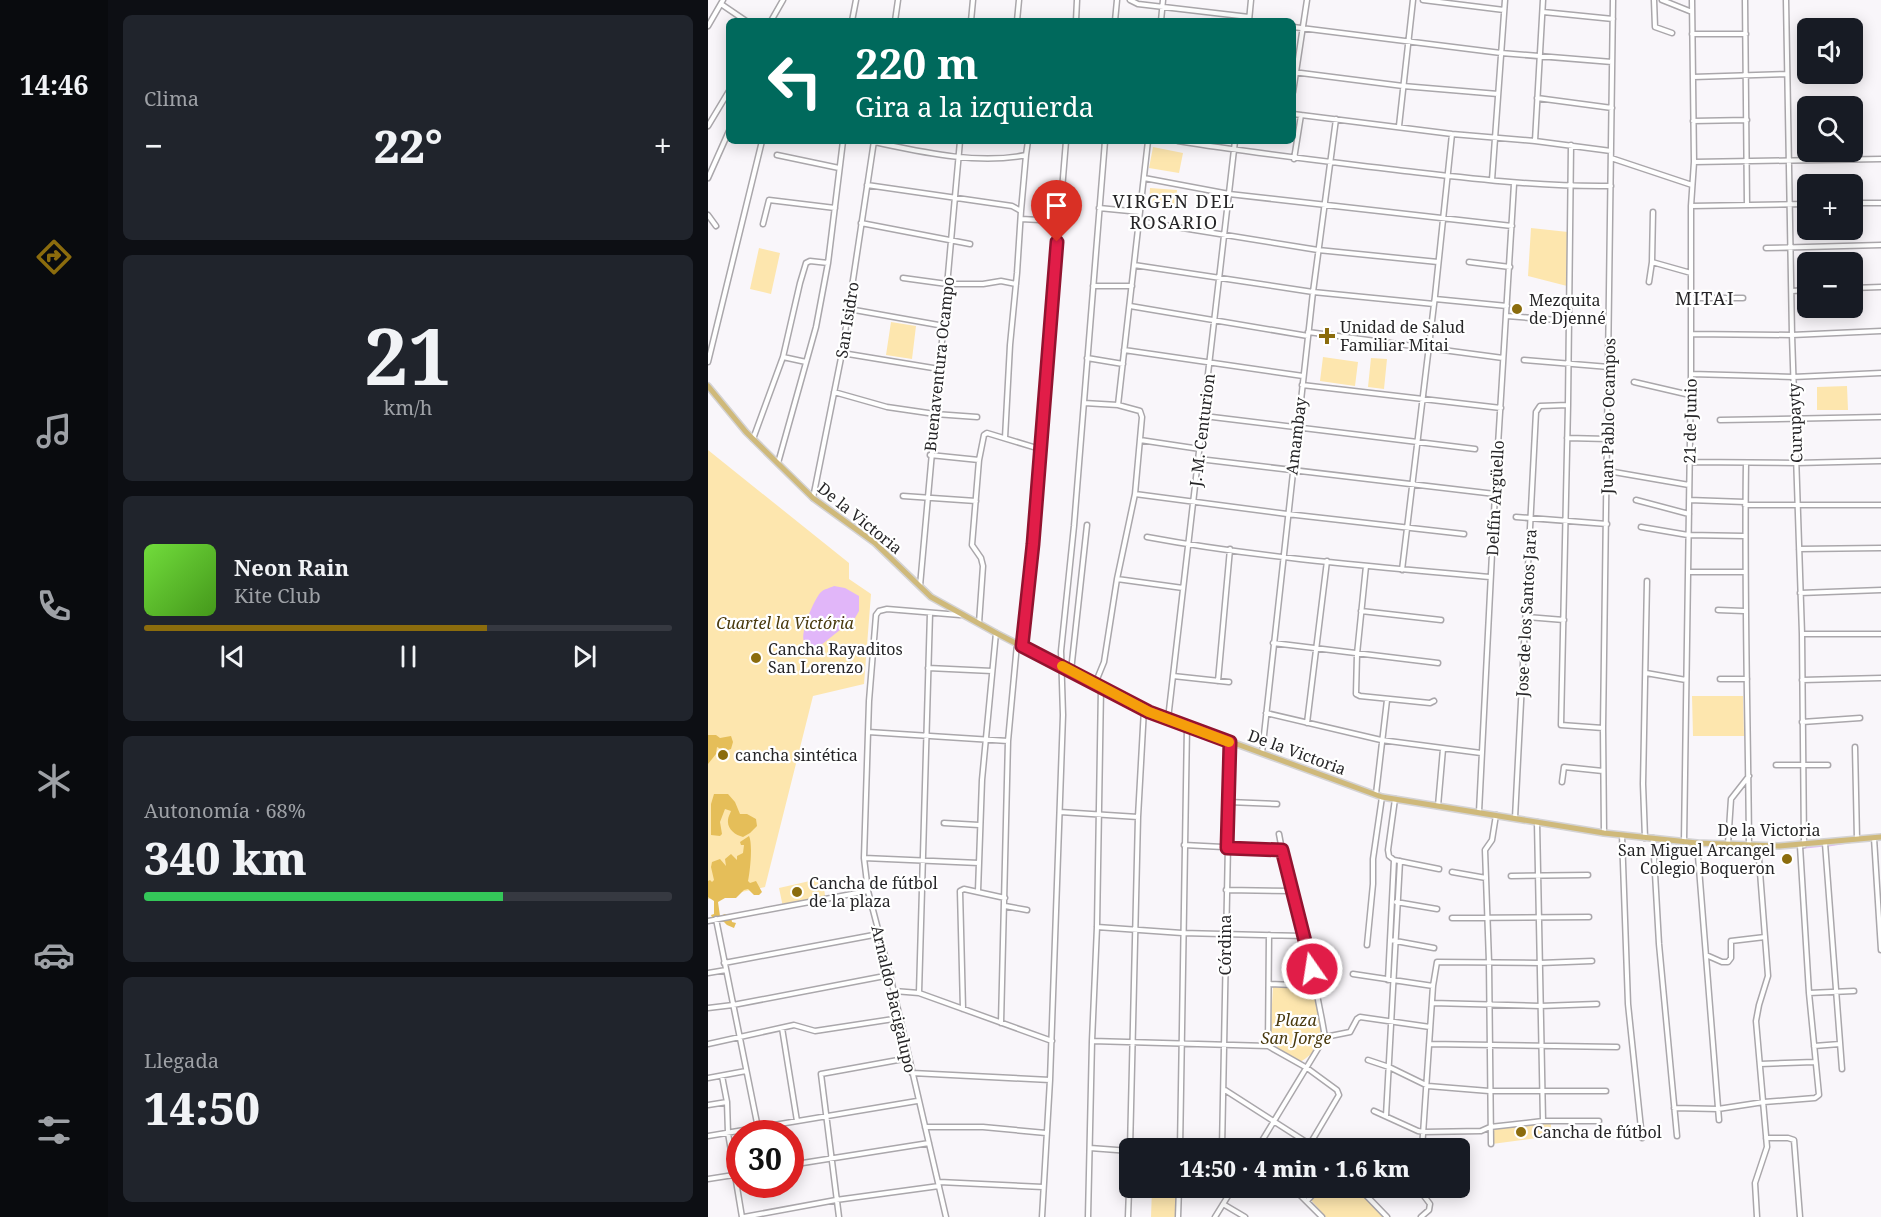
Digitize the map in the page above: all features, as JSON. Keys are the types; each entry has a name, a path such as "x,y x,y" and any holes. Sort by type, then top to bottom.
{"main road":[{"name":"De la Victoria","path":"708,386 753,439 813,498 874,543 931,597 950,611 1168,719 1379,796 1395,799 1622,835 1697,843 1749,846 1802,845 1881,837"}],"street":[{"path":"773,18 783,0"},
{"path":"853,18 856,0"},
{"path":"895,18 898,0"},
{"path":"971,18 973,0"},
{"path":"1017,18 1019,0"},
{"path":"1076,18 1077,0"},
{"path":"1115,18 1117,0"},
{"path":"1130,0 1138,4 1242,18"},
{"path":"1161,18 1164,0"},
{"path":"1249,18 1251,0"},
{"path":"1296,66 1307,0"},
{"path":"1399,126 1413,0"},
{"path":"1423,0 1504,10"},
{"path":"1492,180 1505,0"},
{"path":"1534,141 1543,0"},
{"name":"Juan Pablo Ocampos","path":"1604,832 1603,728 1613,0"},
{"path":"1654,0 1655,27 1672,33"},
{"path":"1662,0 1692,12"},
{"name":"21 de Junio","path":"1684,841 1691,374 1691,206 1694,162 1692,0"},
{"path":"1745,0 1747,204"},
{"name":"Curupayty","path":"1764,1102 1819,1095 1809,993 1802,845 1802,634 1793,377 1786,0"},
{"path":"708,26 722,2 742,18"},
{"path":"1543,12 1613,18"},
{"path":"1296,27 1501,53 1612,62"},
{"path":"1692,34 1746,34"},
{"path":"1296,72 1403,86 1498,94"},
{"path":"1693,77 1787,74"},
{"path":"708,126 726,96"},
{"path":"1537,98 1612,108"},
{"path":"1296,114 1611,151"},
{"path":"1294,159 1301,115"},
{"name":"Amambay","path":"1262,754 1312,292 1336,119"},
{"path":"1693,121 1747,120"},
{"path":"1402,570 1452,134"},
{"path":"708,178 726,138"},
{"path":"708,362 761,144"},
{"path":"778,463 816,327 828,263 843,144"},
{"name":"San Isidro","path":"813,498 842,353 874,144"},
{"path":"891,144 959,156 999,159 1026,155"},
{"name":"Buenaventura Ocampo","path":"920,587 930,455 960,144"},
{"path":"1005,438 1010,345 1028,144"},
{"path":"1001,1023 1008,741 1033,544 1066,144"},
{"path":"1042,1217 1052,1041 1060,812 1063,715 1060,666 1074,526 1105,144"},
{"path":"1118,405 1148,144"},
{"path":"1197,144 1294,159 1514,184 1570,187 1611,186"},
{"name":"J. M. Centurion","path":"1168,719 1235,144"},
{"path":"1570,145 1569,363 1561,725 1603,728"},
{"path":"777,155 839,168"},
{"path":"1611,158 1692,185"},
{"path":"1694,162 1881,159"},
{"path":"1144,178 1229,194 1512,226"},
{"name":"Delfín Argüello","path":"1479,812 1490,578 1514,184"},
{"path":"867,185 1015,207 1021,211"},
{"path":"763,224 769,200 835,208"},
{"path":"1863,204 1881,203"},
{"path":"1691,206 1797,204"},
{"path":"1099,208 1140,212"},
{"path":"1649,282 1652,262 1653,212"},
{"path":"708,215 716,226"},
{"path":"1021,219 1059,221"},
{"path":"1139,221 1318,250 1438,262"},
{"path":"861,223 970,244"},
{"path":"1766,248 1881,245"},
{"path":"753,439 783,357 806,263 810,261 828,263"},
{"path":"1470,262 1510,267"},
{"path":"1652,262 1691,273"},
{"path":"1134,265 1312,292 1507,306"},
{"path":"903,278 947,284 983,284 1001,281 1016,284"},
{"path":"1093,286 1132,286"},
{"path":"1863,288 1881,287"},
{"path":"1792,291 1797,291"},
{"path":"1690,298 1743,298"},
{"path":"1130,306 1214,321 1503,358"},
{"path":"849,309 944,326"},
{"path":"1507,316 1569,321"},
{"path":"1690,334 1881,331"},
{"path":"1124,350 1303,376"},
{"path":"842,353 940,369"},
{"path":"783,357 806,362"},
{"path":"1087,358 1123,364"},
{"path":"1524,360 1609,367"},
{"path":"1691,374 1793,377 1881,373"},
{"path":"1634,382 1690,395"},
{"path":"1302,385 1501,408"},
{"path":"834,392 887,407 977,417"},
{"path":"1084,403 1118,405 1140,411 1142,417 1135,494 1098,685 1097,927 1088,1217"},
{"name":"Jose de los Santos Jara","path":"1515,818 1538,408 1545,405 1568,405"},
{"path":"1204,416 1475,449"},
{"path":"1720,420 1881,417"},
{"path":"979,624 983,566 981,558 972,545 979,460 985,434 1040,449"},
{"path":"1567,438 1608,439"},
{"path":"1140,440 1200,449"},
{"path":"930,455 979,460"},
{"path":"1199,459 1495,494"},
{"path":"1689,462 1796,463 1881,460"},
{"path":"1746,463 1744,611 1749,846"},
{"path":"1608,471 1689,485"},
{"path":"1135,494 1464,534"},
{"path":"903,496 975,501"},
{"path":"1636,500 1689,514"},
{"path":"1689,500 1797,506 1881,505"},
{"path":"1516,517 1607,524"},
{"path":"1071,671 1087,525"},
{"path":"1641,527 1688,535 1744,536"},
{"path":"1148,537 1282,556 1490,578"},
{"path":"1799,549 1881,548"},
{"path":"1218,681 1230,549"},
{"path":"1307,723 1327,561"},
{"path":"1366,566 1357,654 1356,694 1387,700 1430,703 1434,701"},
{"path":"1688,572 1744,572"},
{"path":"1117,579 1184,588"},
{"path":"1645,838 1643,783 1647,581"},
{"path":"1800,592 1881,590"},
{"name":"Arnaldo Bacigalupo","path":"945,1217 894,991 868,891 864,858 869,701 876,615 879,611 887,609 930,613 950,611"},
{"path":"1718,610 1744,611"},
{"path":"1361,611 1441,620"},
{"path":"919,993 930,613"},
{"path":"1527,617 1564,620"},
{"path":"978,891 980,825 996,633"},
{"path":"1802,634 1881,634"},
{"path":"1273,643 1438,663"},
{"path":"928,669 992,671"},
{"path":"1646,673 1686,680"},
{"path":"1173,676 1229,682"},
{"path":"1802,680 1881,678"},
{"path":"1720,679 1747,679"},
{"path":"1367,945 1373,884 1381,741 1387,700"},
{"path":"1130,1138 1138,817 1144,709"},
{"path":"1266,713 1381,741 1481,753"},
{"path":"1802,722 1860,718"},
{"path":"1180,1138 1187,726"},
{"path":"868,732 927,738 1008,741"},
{"name":"Córdina","path":"1223,1138 1230,742"},
{"path":"1855,747 1857,840"},
{"path":"1438,806 1443,749"},
{"path":"1776,765 1828,765"},
{"path":"1562,782 1564,767 1603,771"},
{"path":"1728,844 1731,799 1749,776"},
{"path":"1395,799 1389,856 1394,860 1439,869"},
{"path":"1228,802 1277,804"},
{"path":"1060,812 1138,817"},
{"path":"1491,1143 1485,850 1492,840 1496,815"},
{"path":"1537,822 1543,1121"},
{"path":"944,823 980,825"},
{"path":"1263,1138 1325,1037 1316,986 1279,834"},
{"path":"1622,835 1628,1004 1642,1138"},
{"path":"1874,837 1881,950"},
{"path":"1653,838 1659,944 1677,1136"},
{"path":"1697,843 1719,1120"},
{"path":"1825,843 1842,1069"},
{"path":"1184,844 1282,850"},
{"path":"1757,1217 1755,1183 1767,1147 1756,1022 1768,976 1758,846"},
{"path":"864,858 979,863"},
{"path":"1386,1116 1394,860"},
{"path":"1390,980 1396,942 1400,861"},
{"path":"1875,865 1881,865"},
{"path":"1452,872 1486,878"},
{"path":"1511,876 1588,875"},
{"path":"963,1009 963,936 959,894 962,889 1005,898"},
{"path":"1226,890 1294,891"},
{"path":"708,921 868,891"},
{"path":"1392,901 1437,909"},
{"path":"1005,906 1027,910"},
{"path":"1452,918 1589,917"},
{"path":"716,919 756,1120"},
{"path":"1097,927 1225,935 1304,936"},
{"path":"724,963 879,934"},
{"path":"1268,1046 1269,935"},
{"path":"1706,956 1728,962 1731,958 1731,941 1765,937"},
{"path":"1390,940 1434,948"},
{"path":"1423,1138 1433,986 1437,962 1592,961"},
{"path":"708,973 726,970"},
{"path":"1353,974 1433,986"},
{"path":"708,1008 890,975"},
{"path":"1270,984 1316,986"},
{"path":"894,991 919,993 1052,1041"},
{"path":"1809,993 1854,991"},
{"path":"1432,1003 1540,1006 1597,1004"},
{"path":"1325,1037 1348,1034 1360,1017 1430,1027"},
{"path":"708,1044 794,1025 815,1031 900,1018"},
{"path":"782,1028 797,1120"},
{"path":"1092,1041 1268,1046 1307,1068 1337,1090 1339,1095 1314,1138"},
{"path":"1429,1044 1617,1047"},
{"path":"1814,1046 1840,1044"},
{"path":"839,1217 821,1074 909,1058"},
{"path":"1368,1060 1389,1067 1428,1086 1542,1092 1606,1091"},
{"path":"1760,1064 1814,1062"},
{"path":"708,1078 746,1071"},
{"path":"912,1073 1050,1080"},
{"path":"722,1076 728,1120"},
{"path":"1225,1089 1301,1138"},
{"path":"803,1120 918,1101"},
{"path":"708,1105 727,1102"},
{"path":"1674,1108 1718,1109 1764,1102"},
{"path":"1374,1111 1424,1132 1481,1131 1490,1127 1543,1121 1599,1121"},
{"path":"925,1127 983,1127 1046,1133"},
{"path":"708,1136 726,1133"},
{"path":"1766,1138 1794,1140 1800,1217"},
{"path":"804,1163 929,1143"},
{"path":"1090,1148 1119,1149"},
{"path":"708,1179 726,1176"},
{"path":"740,1198 743,1217 939,1184 1043,1187"},
{"path":"1128,1217 1129,1198"},
{"path":"1178,1217 1179,1198"},
{"path":"1215,1217 1227,1198"},
{"path":"1304,1198 1322,1217"},
{"path":"1307,1201 1310,1198"},
{"path":"1369,1198 1387,1217"},
{"path":"1420,1217 1429,1210 1430,1204 1426,1198"},
{"path":"1223,1204 1245,1217"}],"green space":[{"path":"1153,147 1183,153 1179,173 1149,168"},
{"path":"1150,188 1177,190 1175,209 1149,207"},
{"path":"1531,228 1568,232 1567,286 1528,276"},
{"path":"759,248 780,253 771,294 750,289"},
{"path":"891,322 916,326 912,359 886,355"},
{"path":"1323,357 1358,362 1355,386 1320,381"},
{"path":"1371,358 1387,359 1384,389 1368,387"},
{"path":"1847,386 1848,410 1817,410 1817,387"},
{"name":"Cuartel la Victória","path":"708,450 849,563 849,579 871,594 864,684 813,696 765,887 708,899"},
{"path":"1692,696 1743,696 1744,736 1693,736"},
{"path":"823,878 825,896 783,907 779,888"},
{"name":"Plaza San Jorge","path":"1273,987 1314,988 1321,1020 1320,1039 1317,1047 1300,1062 1280,1050 1270,1040"},
{"name":"Cancha de fútbol","path":"1551,1122 1551,1136 1492,1144 1492,1128"},
{"path":"1152,1198 1177,1198 1176,1217 1151,1217"},
{"path":"1313,1198 1366,1198 1384,1217 1326,1217 1311,1200"}],"shaded area":[{"path":"834,586 845,588 859,596 859,611 855,618 816,649 804,641 806,624 818,596 822,591"},
{"path":"708,735 716,735 720,738 731,736 733,742 731,749 725,751 717,747 716,754 708,764"},
{"path":"714,794 728,794 735,802 740,814 747,814 756,819 757,826 743,837 737,835 730,829 728,823 731,811 725,809 720,822 722,834 720,836 711,835 711,804"},
{"path":"749,836 751,851 748,881 750,883 756,881 762,892 754,895 748,889 736,898 725,898 718,902 720,916 725,914 731,917 732,922 736,923 734,928 724,922 713,920 711,915 714,914 714,901 708,897 708,881 714,880 712,862 720,859 726,866 725,859 731,854 737,860 737,856 743,853 744,845 740,842"}],"waterway":[{"path":"1827,846 1859,841"},
{"path":"1657,842 1668,843"},
{"path":"1803,848 1822,846"}],"slow traffic":[{"path":"1062,666 1149,712 1229,742"}],"place":[{"name":"Mezquita de Djenné","path":"1517,309"},
{"name":"Unidad de Salud Familiar Mitai","path":"1327,336"},
{"name":"Cancha Rayaditos San Lorenzo","path":"756,658"},
{"name":"cancha sintética","path":"723,755"},
{"name":"San Miguel Arcangel Colegio Boqueron","path":"1787,859"},
{"name":"Cancha de fútbol de la plaza","path":"797,892"},
{"name":"Cancha de fútbol","path":"1521,1132"}],"district":[{"name":"VIRGEN DEL ROSARIO","path":"1174,211"},
{"name":"MITAI","path":"1705,298"}],"route":[{"path":"1057,242 1033,544 1022,646 1149,712 1230,742 1227,848 1282,850 1312,969"}]}
